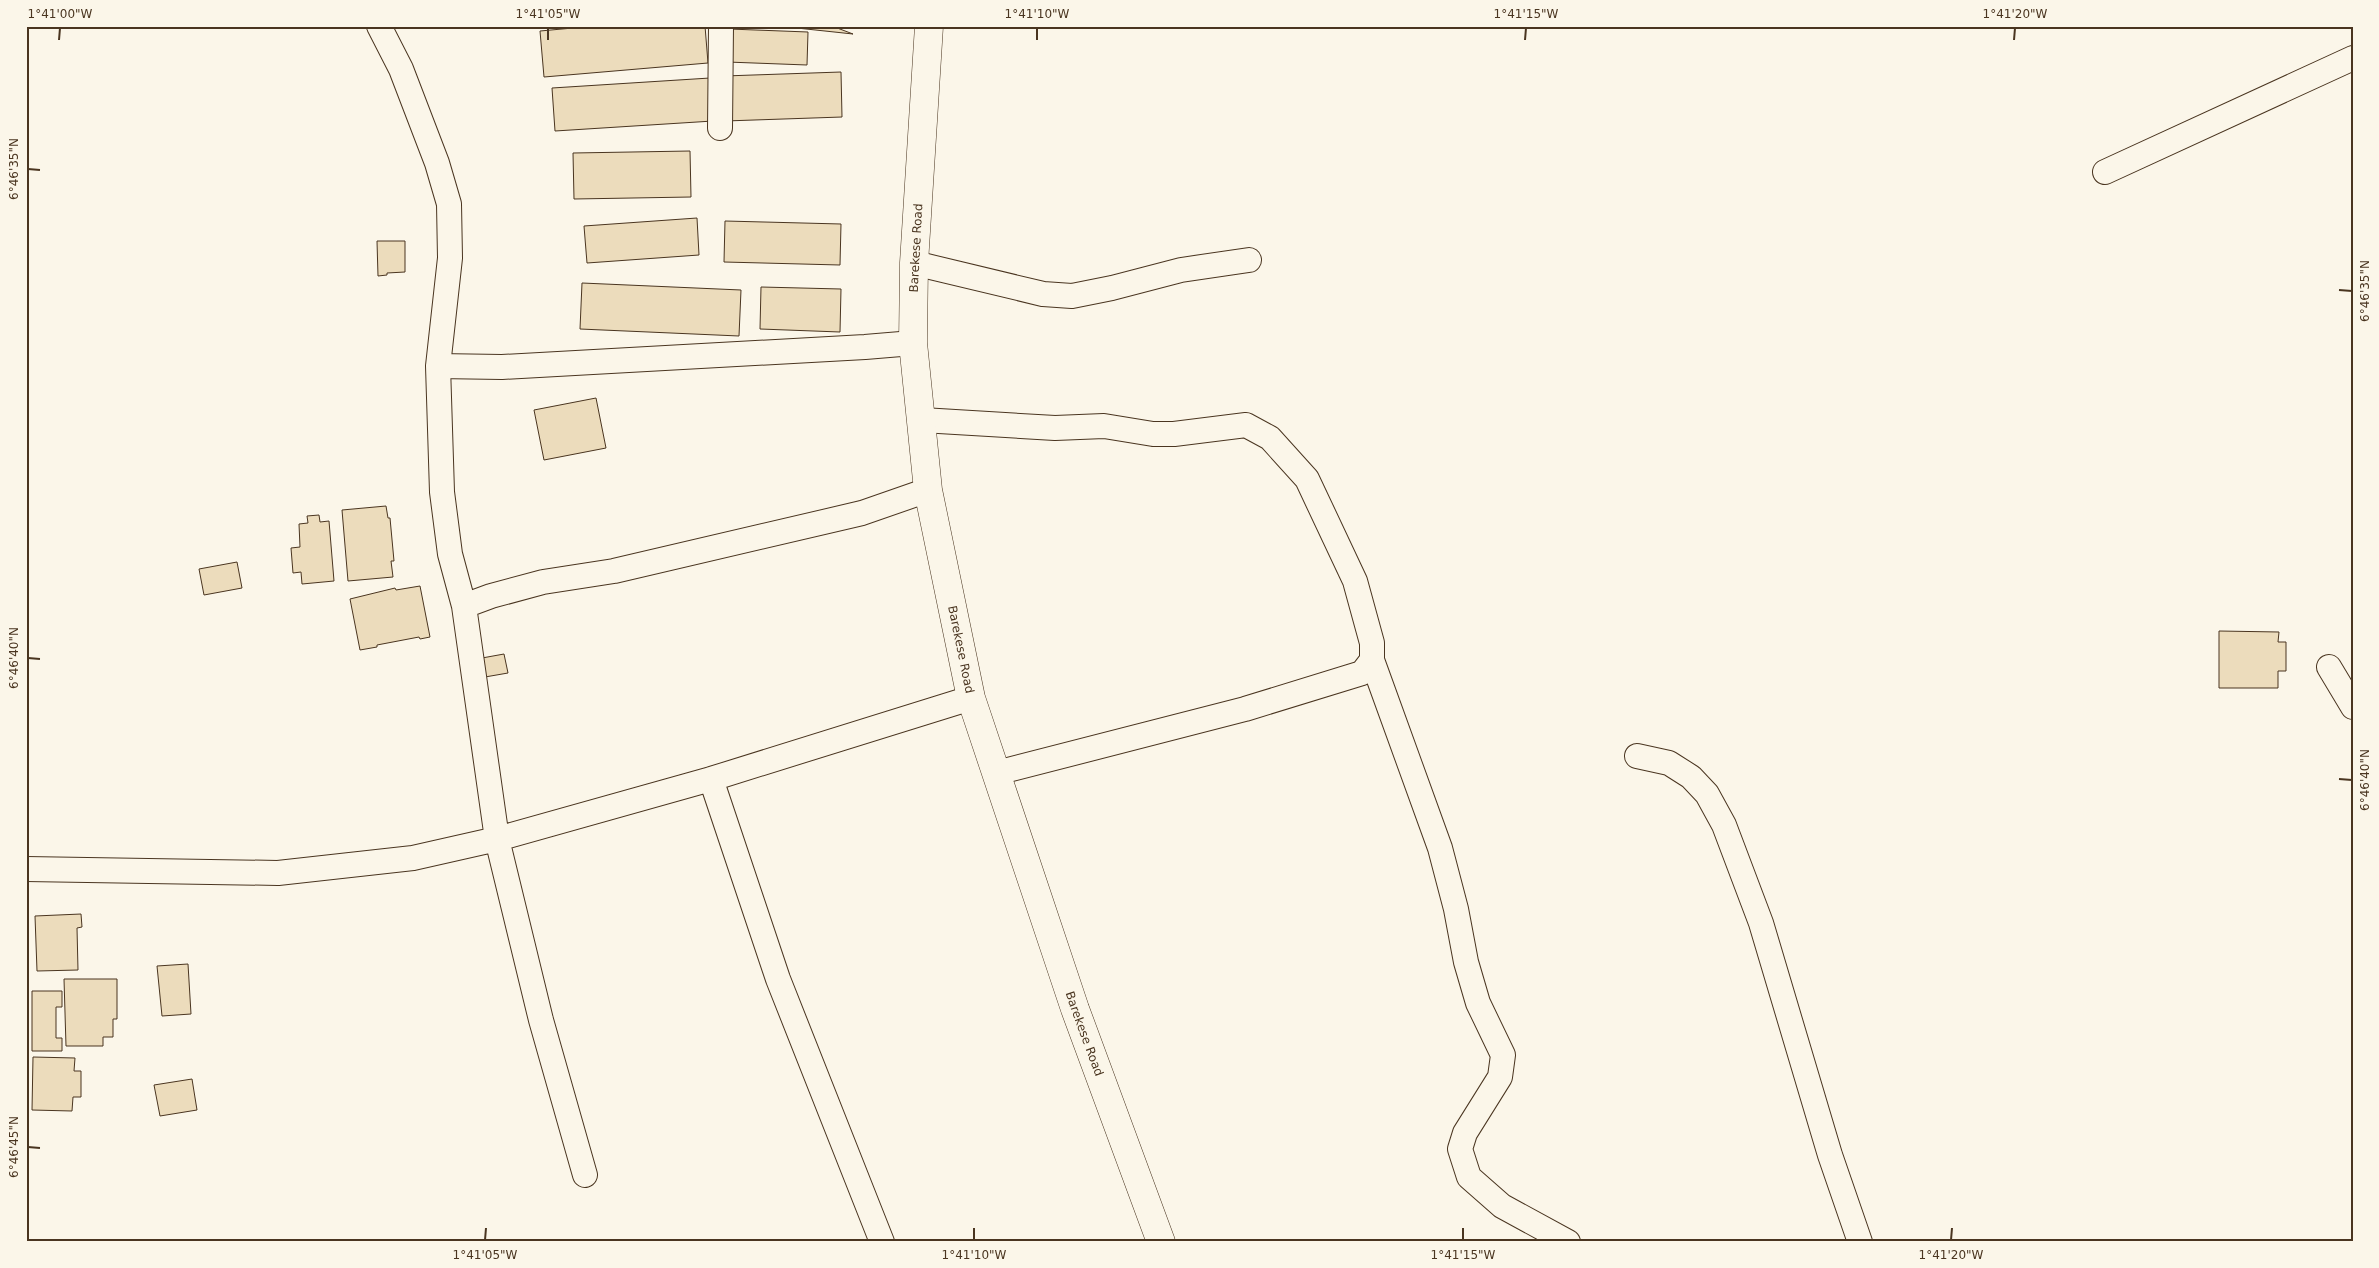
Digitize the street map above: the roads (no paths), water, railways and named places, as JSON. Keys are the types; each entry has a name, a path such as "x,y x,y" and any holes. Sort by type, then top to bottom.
{"main road":[{"name":"Barekese Road","path":"929,26 914,263 913,343 928,490 972,698 1075,1009 1161,1242"}],"street":[{"path":"379,26 401,69 437,163 449,204 450,258 438,366 442,492 450,554 464,606 497,839 542,1020 585,1175"},
{"path":"720,26 720,128"},
{"path":"2104,172 2353,58"},
{"path":"914,263 1043,294 1072,296 1181,270 1249,260"},
{"path":"438,366 502,367 580,361 684,358 913,343"},
{"path":"922,420 1055,428 1104,426 1153,434 1174,434 1246,425 1270,438 1307,479 1355,581 1372,643 1372,660 1440,848 1456,909 1466,962 1478,1003 1503,1055 1500,1077 1465,1133 1460,1149 1469,1177 1502,1206 1568,1242"},
{"path":"464,606 491,596 543,582 614,571 862,513 928,490"},
{"path":"996,773 1246,709 1362,673 1372,660"},
{"path":"2329,667 2353,707"},
{"path":"26,869 278,873 413,858 497,839 711,779 972,698"},
{"path":"1637,756 1669,763 1691,777 1707,794 1724,825 1761,923 1830,1155 1860,1242"},
{"path":"711,779 778,979 882,1242"}]}
